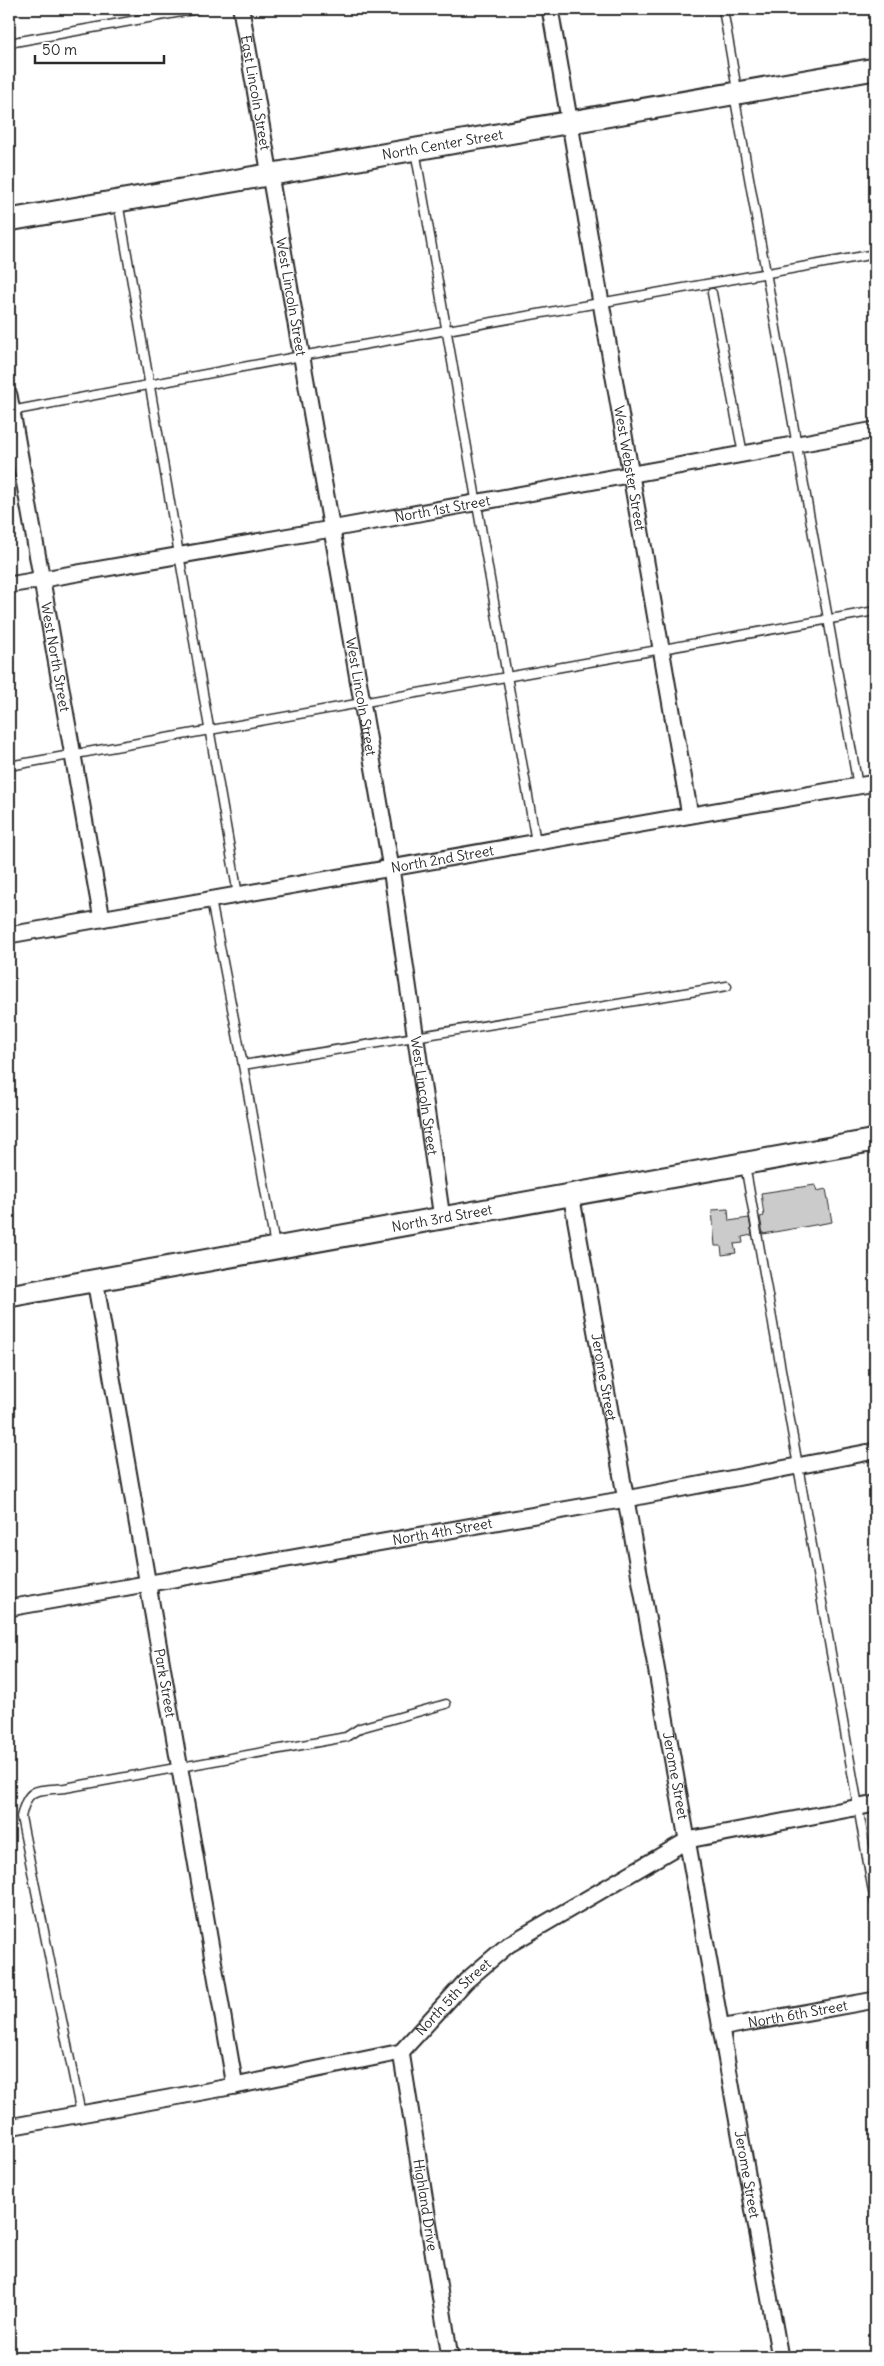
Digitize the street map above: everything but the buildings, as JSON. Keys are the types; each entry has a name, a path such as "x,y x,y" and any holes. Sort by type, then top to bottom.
{"street":[{"name":"East Lincoln Street","path":"241,9 270,176"},
{"name":"West Webster Street","path":"550,9 571,121 690,815"},
{"name":"North Center Street","path":"9,220 875,69"},
{"name":"West Lincoln Street","path":"270,176 391,868 442,1218"},
{"name":"West North Street","path":"9,396 10,411 42,579 102,919"},
{"name":"North 1st Street","path":"9,585 331,530 875,430"},
{"name":"North 2nd Street","path":"9,935 875,783"},
{"name":"North 3rd Street","path":"9,1296 875,1140"},
{"name":"Jerome Street","path":"571,1194 780,2357"},
{"name":"Park Street","path":"95,1280 234,2086"},
{"name":"North 4th Street","path":"9,1608 626,1498 875,1451"},
{"name":"North 5th Street","path":"401,2052 466,1981 508,1945 688,1840 875,1804"},
{"name":"North 6th Street","path":"720,2028 875,2000"},
{"path":"9,2127 234,2086 401,2052"},
{"name":"Highland Drive","path":"401,2052 450,2357"}],"lane":[{"path":"9,43 198,9"},
{"path":"723,9 766,274 858,786"},
{"path":"415,150 536,842"},
{"path":"118,202 238,895"},
{"path":"10,411 301,356 875,254"},
{"path":"712,293 743,454"},
{"path":"9,766 875,611"},
{"path":"210,900 243,1065 276,1248"},
{"path":"243,1065 727,986"},
{"path":"744,1163 875,1903"},
{"path":"81,2114 21,1817 25,1800 34,1791 72,1786 346,1737 360,1728 446,1704"}]}
